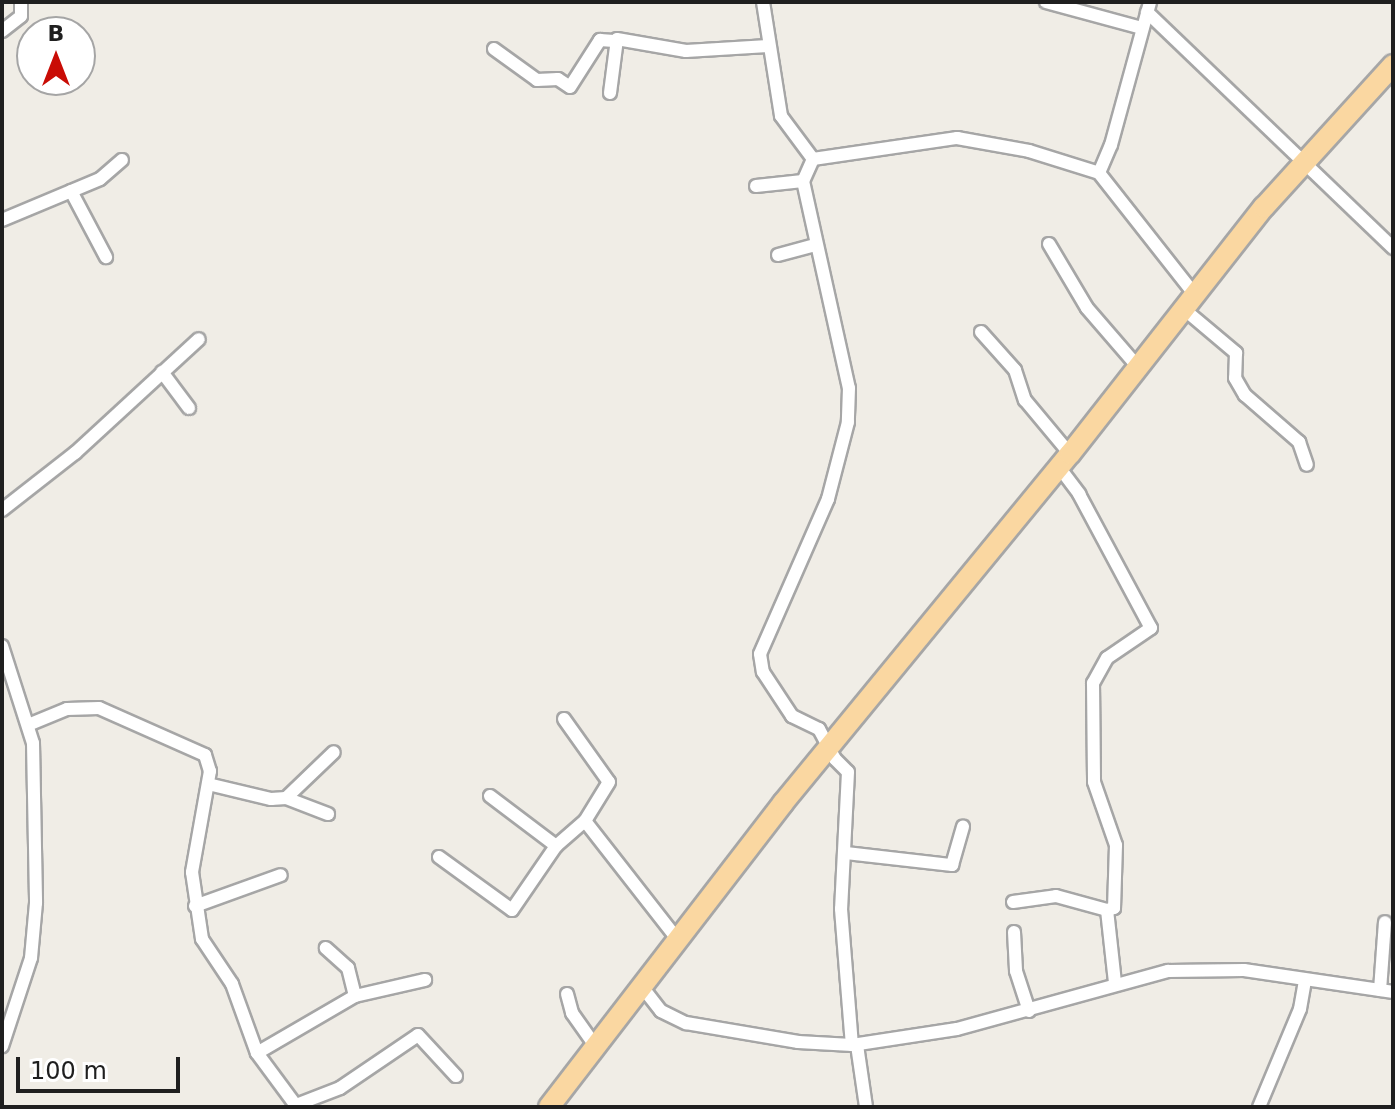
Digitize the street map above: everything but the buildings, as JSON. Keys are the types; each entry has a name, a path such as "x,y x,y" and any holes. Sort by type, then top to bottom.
{"main road":[{"path":"549,1107 831,744 1064,461 1137,366 1304,162 1393,65"}],"street":[{"path":"2,31 21,16 21,2"},
{"path":"763,2 781,116 813,159"},
{"path":"1046,2 1142,28"},
{"path":"1099,173 1111,145 1148,7 1393,248"},
{"path":"494,49 537,80 558,79 570,87 600,40 686,51 768,46"},
{"path":"610,93 614,41"},
{"path":"813,159 957,138 1029,151 1099,173 1190,302 1236,353 1235,378 1245,395 1299,442 1307,465"},
{"path":"813,159 803,181 849,388 848,422 828,499 760,654 763,672 792,716 819,729 831,744 835,759 848,772 843,976 866,1107"},
{"path":"2,220 100,179 122,160"},
{"path":"756,186 803,181"},
{"path":"71,191 106,257"},
{"path":"1049,244 1087,308 1137,366"},
{"path":"778,255 815,245"},
{"path":"981,332 1015,370 1025,400 1064,461 1151,628 1107,658 1093,683 1094,782 1116,845 1114,908 1107,910 1056,896 1013,902"},
{"path":"2,510 75,453 199,339"},
{"path":"162,372 189,408"},
{"path":"2,646 28,725 36,796 35,936 6,1019 2,1046"},
{"path":"28,725 81,706 108,711 205,755 208,784 194,844 195,906 202,939 232,984 257,1053 296,1106 340,1088 418,1035 456,1076"},
{"path":"439,857 512,910 556,846 585,821 609,782 564,719"},
{"path":"286,798 334,752"},
{"path":"208,784 271,799 286,798 328,814"},
{"path":"490,796 556,846"},
{"path":"585,821 678,940"},
{"path":"846,853 952,865 963,827"},
{"path":"195,906 281,875"},
{"path":"1107,910 1115,983"},
{"path":"643,988 661,1011 686,1023 798,1042 854,1045 923,1036 1029,1011 1115,983 1178,970 1244,970 1386,991 1385,922"},
{"path":"1014,932 1016,971 1029,1011"},
{"path":"326,948 348,968 355,996"},
{"path":"257,1053 355,996 425,980"},
{"path":"1259,1107 1300,1009 1305,980"},
{"path":"567,994 572,1013 596,1047"}]}
